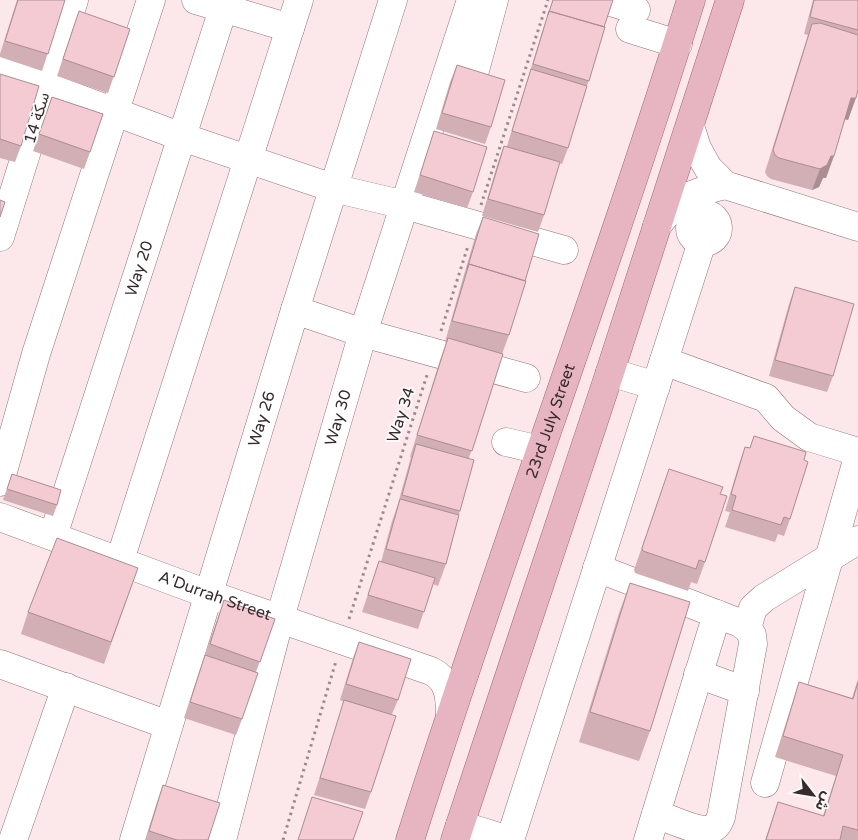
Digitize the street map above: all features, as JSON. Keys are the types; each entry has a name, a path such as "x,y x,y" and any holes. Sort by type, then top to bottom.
{"main road":[{"name":"23rd July Street","path":"410,840 471,649 643,150 691,0"},
{"path":"457,832 610,372 730,0"}],"street":[{"name":"سكة 14","path":"0,236 74,0"},
{"path":"0,482 36,354 151,0"},
{"path":"196,0 225,4 290,28"},
{"path":"120,560 299,0"},
{"name":"Way 26","path":"134,840 295,310 393,0"},
{"name":"Way 30","path":"222,840 280,618 363,333 470,0"},
{"path":"474,74 494,0"},
{"path":"604,0 633,20 678,44"},
{"name":"Way 20","path":"53,536 225,4"},
{"path":"0,69 182,137 333,188 405,205 564,250"},
{"path":"690,126 697,148 708,168 725,185 858,227"},
{"path":"657,226 676,203 694,194 725,185"},
{"path":"457,832 509,840 702,242"},
{"path":"295,310 363,333 526,378"},
{"path":"610,372 659,373 766,398 783,418 809,437 858,452"},
{"path":"506,442 540,450"},
{"path":"730,771 776,787 828,560 858,458"},
{"name":"A'Durrah Street","path":"0,517 208,594 431,672 441,678 446,685 449,694 450,713"},
{"path":"747,628 753,608 764,598 858,540"},
{"path":"597,568 717,614 747,628 752,635 753,644 745,691 718,825 710,830 702,830 656,814"},
{"path":"648,840 717,614"},
{"path":"431,672 454,668 465,659 471,649"},
{"path":"0,664 168,725"},
{"path":"698,674 745,691"},
{"path":"13,840 66,687"}],"path":[{"name":"Way 34","path":"283,840 343,640 548,0"}],"building":[{"path":"18,0 65,0 48,54 5,41"},
{"path":"553,0 613,0 604,27 549,11"},
{"path":"814,0 858,0 858,30 810,17"},
{"path":"79,11 130,29 114,77 63,59"},
{"path":"549,11 605,27 589,81 533,64"},
{"path":"820,23 858,35 858,89 856,98 851,98 834,156 831,156 827,165 820,169 779,158 773,150 812,24"},
{"path":"457,65 505,80 491,127 442,113"},
{"path":"531,69 587,86 568,148 512,131"},
{"path":"0,74 39,86 21,146 0,139"},
{"path":"52,97 103,114 90,152 39,134"},
{"path":"434,131 487,147 473,192 420,175"},
{"path":"504,146 560,162 544,215 488,199"},
{"path":"0,200 5,202 0,217"},
{"path":"483,217 539,234 525,281 469,264 467,269"},
{"path":"469,264 526,281 509,335 452,321"},
{"path":"795,287 854,304 833,376 775,360"},
{"path":"448,338 503,354 472,451 417,435"},
{"path":"754,436 806,452 804,460 808,462 790,519 784,517 781,525 732,510 736,496 731,494 745,447 750,448"},
{"path":"416,444 474,460 460,511 402,495"},
{"path":"669,469 723,487 720,494 727,496 705,562 699,560 696,569 643,551 642,548"},
{"path":"12,474 61,490 57,505 7,489"},
{"path":"400,499 459,515 446,564 386,549"},
{"path":"57,538 138,568 111,642 28,612"},
{"path":"379,561 435,578 424,612 368,595"},
{"path":"630,583 690,602 650,731 590,712"},
{"path":"224,600 275,619 260,662 210,644"},
{"path":"359,642 411,659 398,700 346,684"},
{"path":"205,655 258,673 242,719 190,702"},
{"path":"799,682 853,699 858,682 858,830 843,826 840,840 766,840 778,802 824,816 843,755 783,736"},
{"path":"344,700 396,716 371,792 320,778"},
{"path":"163,785 220,803 208,840 177,840 149,831"},
{"path":"312,797 363,812 353,840 298,840"}]}
